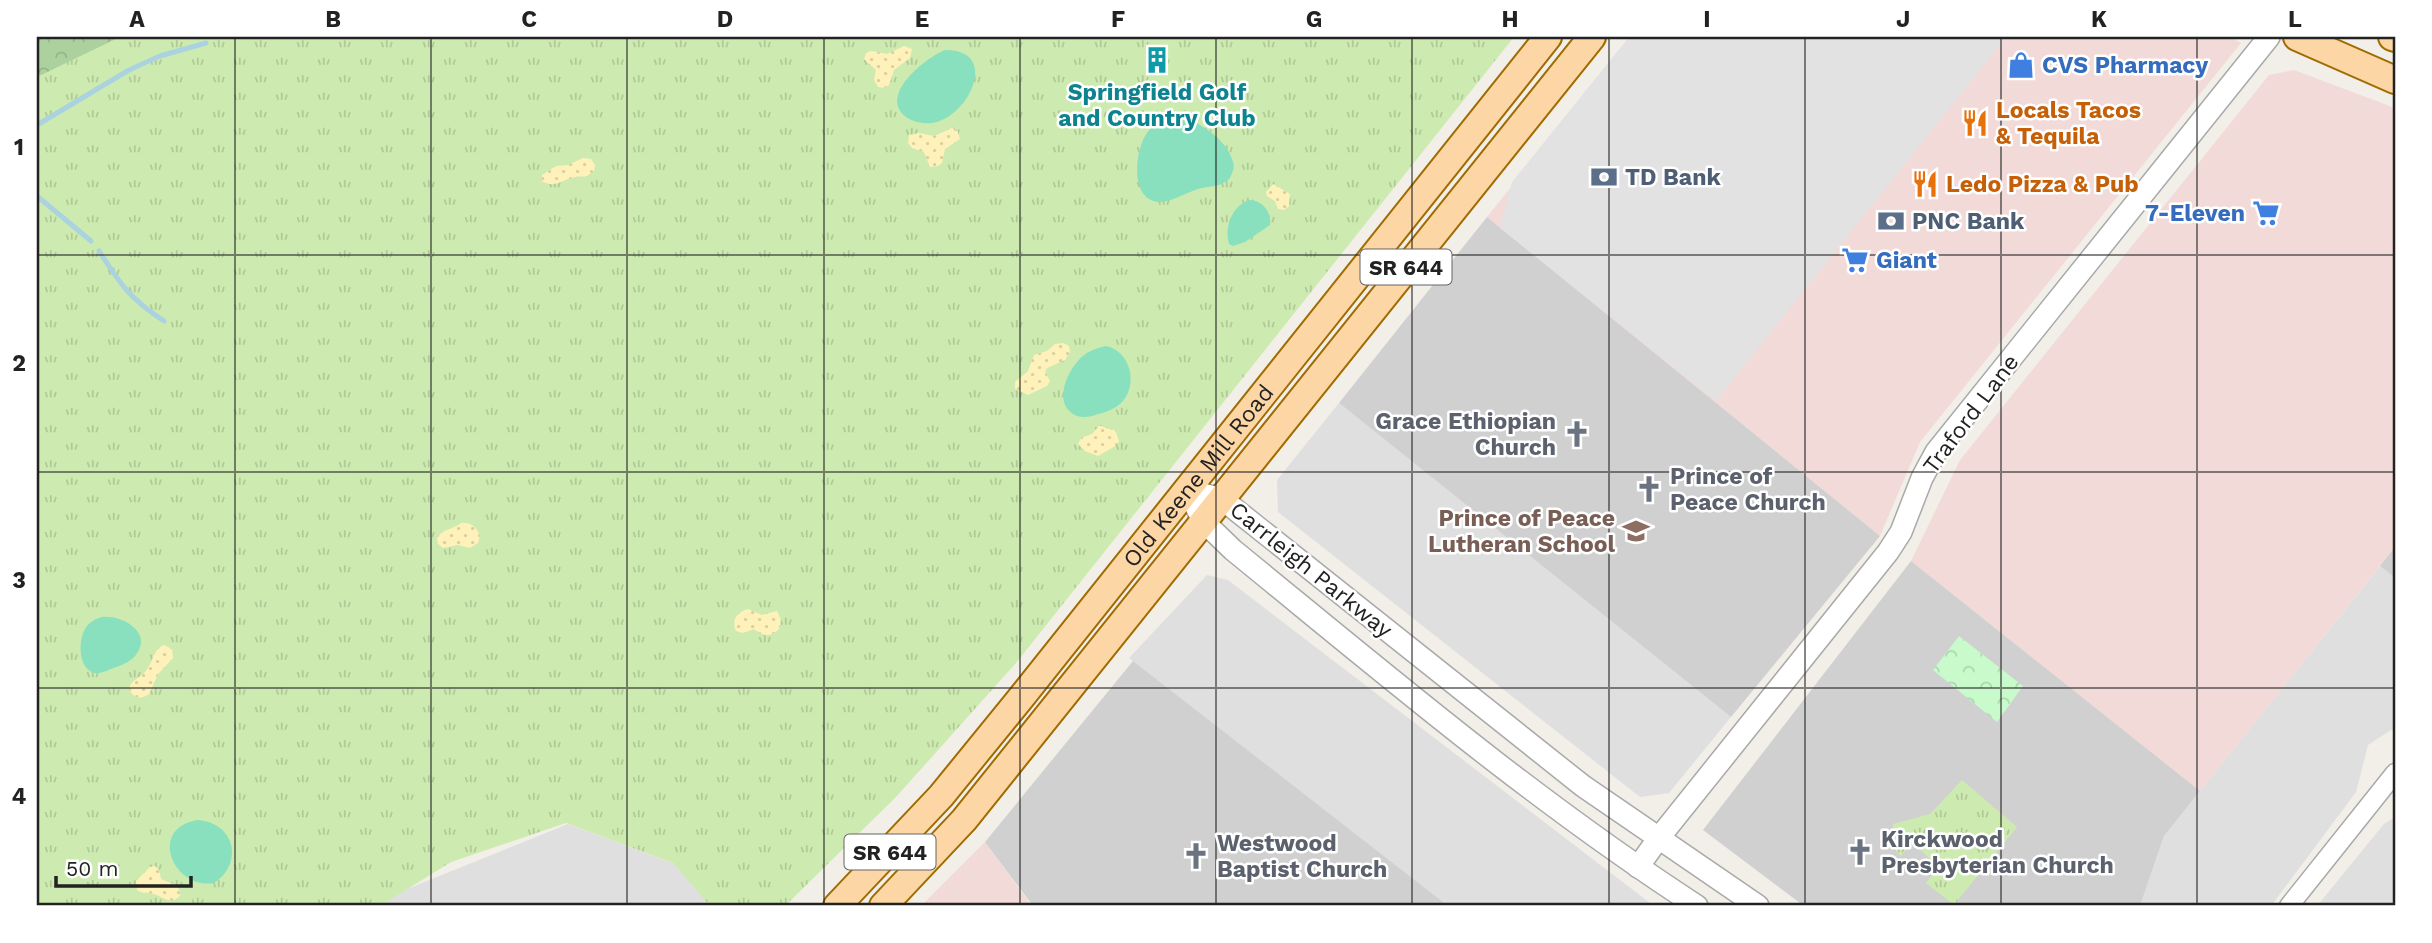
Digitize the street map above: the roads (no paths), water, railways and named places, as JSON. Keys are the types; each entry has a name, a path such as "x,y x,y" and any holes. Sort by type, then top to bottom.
{"main road":[{"name":"Old Keene Mill Road","path":"837,906 941,796 1548,37"},
{"name":"Old Keene Mill Road","path":"883,906 964,820 1592,37"},
{"path":"2297,37 2395,80"}],"street":[{"name":"Traford Lane","path":"1638,867 1658,838 1888,552 1901,532 1922,478 1936,452 2269,37"},
{"name":"Carrleigh Parkway","path":"1186,490 1222,499 1521,739 1602,800 1758,906"},
{"name":"Carrleigh Parkway","path":"1186,490 1204,522 1233,550 1459,733 1563,813 1697,906"},
{"path":"2289,906 2395,773"}],"waterway":[{"path":"37,125 129,70 160,56 206,43"},
{"path":"37,196 91,241"},
{"path":"99,251 127,290 164,321"}],"place":[{"name":"Springfield Golf and Country Club","path":"1157,60"},
{"name":"CVS Pharmacy","path":"2021,65"},
{"name":"Locals Tacos & Tequila","path":"1975,123"},
{"name":"TD Bank","path":"1604,177"},
{"name":"Ledo Pizza & Pub","path":"1925,184"},
{"name":"7-Eleven","path":"2266,213"},
{"name":"PNC Bank","path":"1891,221"},
{"name":"Giant","path":"1855,260"},
{"name":"Grace Ethiopian Church","path":"1577,434"},
{"name":"Prince of Peace Church","path":"1649,489"},
{"name":"Prince of Peace Lutheran School","path":"1636,531"},
{"name":"Kirckwood Presbyterian Church","path":"1860,852"},
{"name":"Westwood Baptist Church","path":"1196,856"}]}
